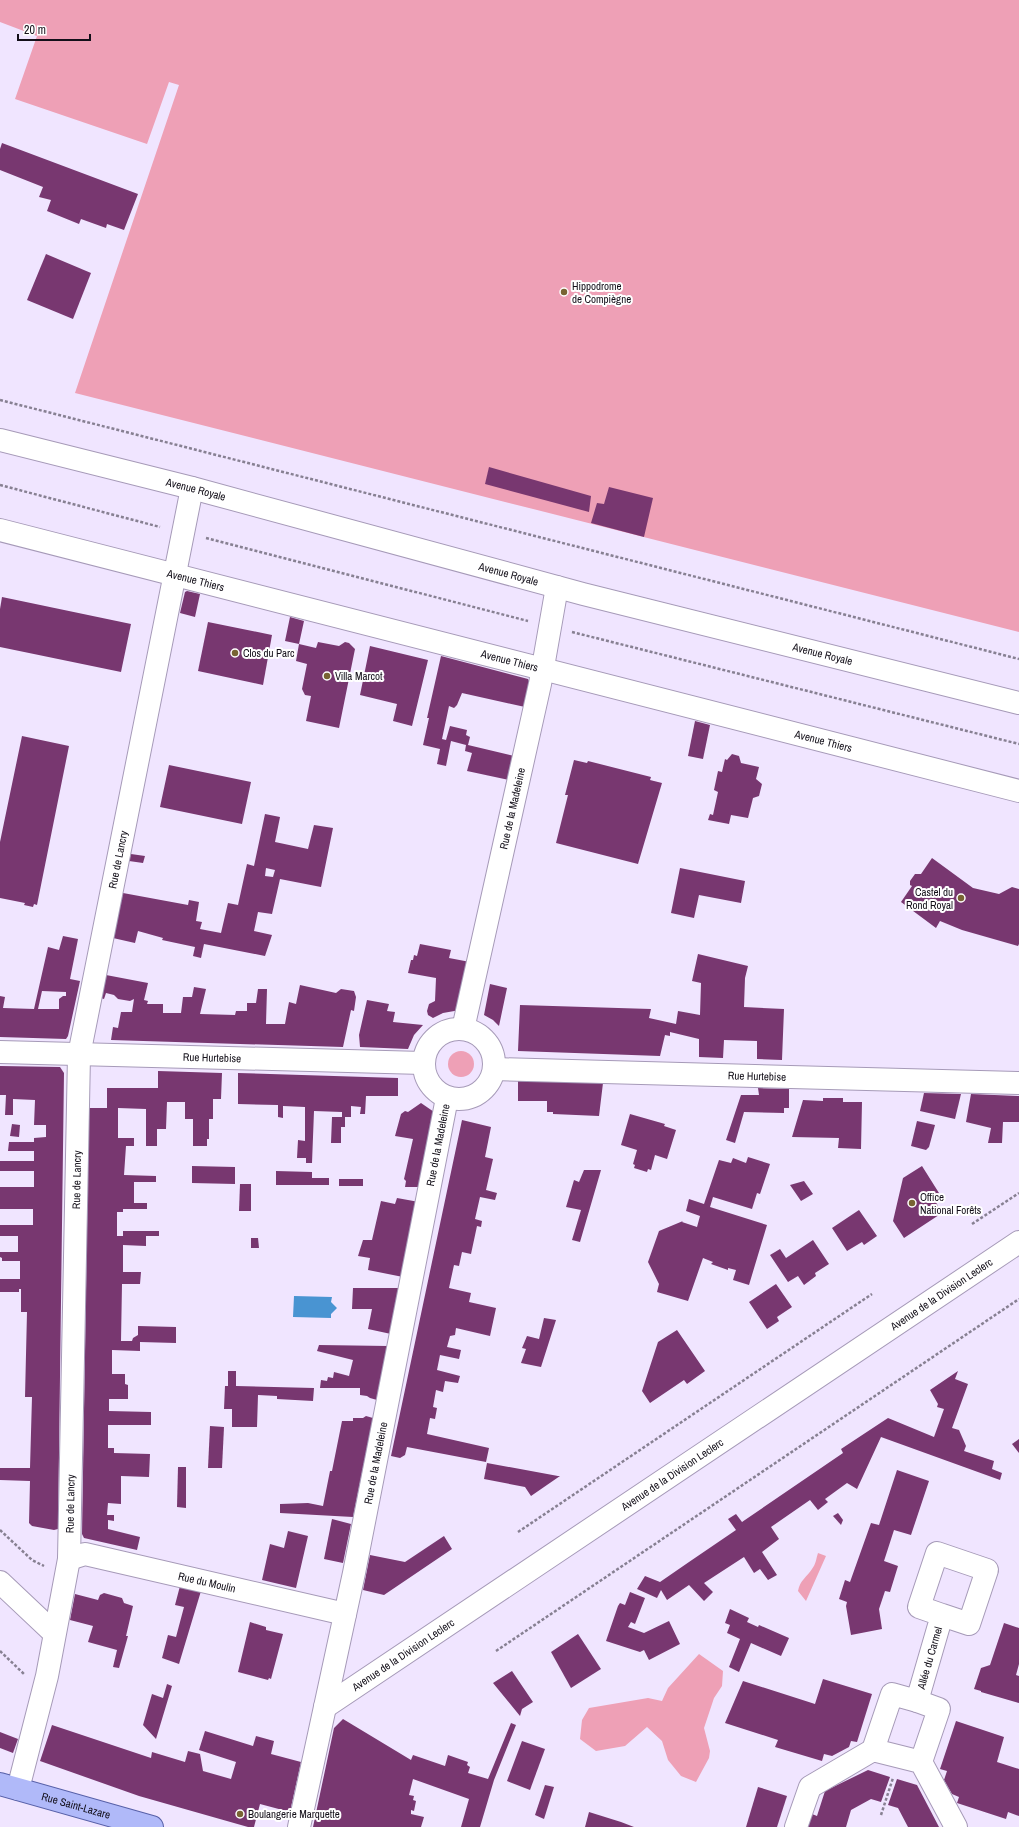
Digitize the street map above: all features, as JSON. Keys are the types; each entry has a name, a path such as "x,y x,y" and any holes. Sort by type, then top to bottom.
{"main road":[{"name":"Rue Saint-Lazare","path":"9,1786 152,1827"}],"street":[{"name":"Avenue Royale","path":"0,440 192,488 557,587 1019,703"},
{"name":"Rue de Lancry","path":"9,1786 43,1693 67,1568 79,1055 192,488"},
{"name":"Avenue Thiers","path":"0,530 1019,791"},
{"name":"Rue de la Madeleine","path":"463,1029 543,669 557,587"},
{"path":"451,1029 463,1029 474,1032 483,1038 490,1047 494,1057 494,1069 491,1079 486,1087 478,1094 468,1099 458,1100 447,1098 437,1092 429,1084 423,1063 426,1051 432,1041 440,1034 451,1029"},
{"name":"Rue Hurtebise","path":"0,1052 423,1063"},
{"name":"Rue Hurtebise","path":"494,1069 1019,1083"},
{"name":"Rue de la Madeleine","path":"299,1827 345,1614 447,1098"},
{"name":"Avenue de la Division Leclerc","path":"325,1707 1019,1242"},
{"name":"Rue du Moulin","path":"67,1568 85,1554 345,1614"},
{"path":"0,1582 54,1633"},
{"name":"Allée du Carmel","path":"917,1701 942,1614"},
{"name":"Allée du Carmel","path":"873,1750 892,1694 939,1709 921,1762"},
{"path":"796,1827 810,1787 873,1750 921,1762 956,1827"}],"path":[{"path":"0,400 1019,659"},
{"path":"0,485 551,627 1019,744"},
{"path":"972,1224 1019,1193"},
{"path":"518,1532 872,1294"},
{"path":"496,1651 1019,1299"},
{"path":"0,1530 32,1560 67,1568"},
{"path":"0,1651 43,1693"},
{"path":"881,1815 894,1775"}],"shaded area":[{"name":"Hippodrome de Compiègne","path":"0,0 1019,0 1019,632 75,393 179,85 169,82 147,144 15,99 37,36 0,22"},
{"path":"461,1051 470,1055 474,1064 470,1073 461,1077 452,1073 448,1064 452,1055"},
{"path":"818,1553 826,1556 806,1601 798,1591 799,1587 814,1565"},
{"path":"699,1654 723,1671 722,1686 714,1698 704,1728 710,1751 709,1758 696,1782 681,1776 668,1760 662,1741 647,1727 625,1746 596,1751 580,1739 582,1720 589,1708 648,1698 662,1701 668,1688"}],"water":[{"path":"294,1296 332,1297 331,1302 337,1308 331,1314 331,1318 293,1317"}],"building":[{"path":"2,143 138,194 124,230 107,224 106,228 81,219 79,224 47,211 51,200 39,197 43,187 0,170 0,149"},
{"path":"46,254 91,273 73,319 27,300"},
{"path":"489,467 591,496 589,512 485,484"},
{"path":"609,487 653,498 644,537 591,523 597,503 604,504"},
{"path":"187,591 200,594 195,617 180,613 185,592"},
{"path":"2,597 131,624 121,672 0,647 0,609"},
{"path":"290,617 304,621 299,644 285,641"},
{"name":"Clos du Parc","path":"208,622 272,635 263,685 198,671"},
{"name":"Villa Marcot","path":"318,642 339,646 345,642 349,643 355,649 339,728 306,721 311,696 305,695 302,689 307,664 296,661 299,644 316,648"},
{"path":"370,646 428,660 412,726 393,721 397,704 360,695"},
{"path":"441,656 528,679 530,683 525,707 462,693 457,705 454,708 449,706 442,739 446,740 450,726 467,730 466,735 470,737 468,745 514,756 509,780 467,771 472,753 465,751 466,745 451,741 446,766 437,764 440,749 423,745 429,718 427,718"},
{"path":"695,721 710,725 703,759 688,756"},
{"path":"22,736 69,746 37,905 34,904 33,907 24,905 25,903 0,898 0,842"},
{"path":"732,754 739,756 741,763 759,767 756,779 762,784 759,796 753,798 748,818 731,815 729,824 708,820 710,814 713,815 718,792 714,790 718,771 722,772 725,759 727,760"},
{"path":"574,760 587,763 588,761 651,777 650,780 662,783 638,864 556,843 568,795 565,795"},
{"path":"169,765 251,782 242,824 160,807"},
{"path":"265,814 280,817 275,842 308,849 314,825 333,828 321,887 280,879 272,914 258,912 254,931 272,935 265,956 204,944 201,958 193,956 195,947 162,940 163,938 138,931 135,943 113,938 123,893 188,905 189,900 199,902 196,921 202,922 200,929 221,933 228,903 238,905 247,864 254,866","holes":["266,868 275,870 273,877 265,876"]},
{"path":"131,854 145,856 143,863 129,861"},
{"name":"Castel du Rond Royal","path":"932,858 973,888 999,894 1012,887 1019,889 1018,946 962,930 940,921 936,928 901,902 912,886 910,885 910,881 915,874 921,874"},
{"path":"680,868 745,881 741,903 699,895 694,918 671,913"},
{"path":"63,936 78,939 70,979 80,981 68,1036 66,1039 0,1037 0,996 5,997 3,1008 34,1009 48,947 59,950","holes":["42,991 66,992 66,996 59,999 59,1009 38,1009"]},
{"path":"420,944 451,950 449,958 470,962 460,1010 443,1013 433,1018 428,1015 427,1011 429,1004 435,1001 436,978 408,973 411,960 413,960 414,955 417,956"},
{"path":"698,954 748,966 745,978 744,1007 784,1009 782,1060 757,1059 757,1041 724,1040 723,1058 699,1057 699,1039 670,1032 670,1036 665,1035 660,1056 518,1051 520,1005 651,1009 649,1018 676,1024 678,1011 700,1015 701,983 692,981"},
{"path":"106,975 148,983 144,1000 148,1001 147,1004 163,1004 163,1013 181,1013 183,997 192,997 194,987 206,989 200,1014 235,1015 236,1011 247,1011 247,1003 256,1003 258,989 267,989 266,1024 285,1024 289,1002 296,1004 300,985 336,993 341,989 354,991 356,997 354,1011 351,1010 343,1047 111,1040 113,1027 118,1028 121,1012 132,1012 134,999 130,1001 118,999 114,995 106,993 104,999 101,998"},
{"path":"490,984 507,988 499,1026 493,1020 484,1015"},
{"path":"367,1000 389,1004 387,1011 395,1012 393,1022 423,1025 414,1035 408,1049 360,1047 359,1035"},
{"path":"0,1066 60,1067 64,1073 58,1529 54,1530 32,1526 29,1523 30,1481 0,1480 0,1468 30,1468 32,1397 25,1397 27,1312 21,1312 21,1289 19,1289 19,1292 0,1292 0,1279 20,1279 20,1261 2,1261 2,1258 0,1257 0,1252 18,1252 18,1236 0,1236 0,1225 33,1225 33,1209 0,1209 0,1187 34,1187 34,1171 0,1171 0,1161 34,1161 34,1151 8,1151 9,1142 34,1142 34,1138 46,1137 46,1125 34,1125 35,1100 13,1099 13,1115 5,1115 6,1095 0,1095"},
{"path":"158,1071 222,1073 221,1099 213,1099 213,1119 209,1119 209,1139 207,1139 207,1146 193,1146 193,1119 185,1119 185,1102 167,1102 166,1129 157,1129 157,1146 146,1146 146,1109 118,1108 118,1138 134,1138 134,1146 126,1146 124,1175 156,1176 156,1182 134,1182 134,1203 147,1203 147,1209 123,1209 123,1212 117,1212 117,1236 123,1236 123,1231 159,1231 159,1236 146,1236 146,1246 123,1245 123,1272 141,1272 140,1284 122,1284 121,1341 132,1341 133,1338 138,1335 138,1326 176,1327 176,1343 140,1342 140,1351 112,1350 112,1374 125,1374 125,1384 128,1385 128,1399 109,1399 109,1411 151,1412 151,1425 108,1425 108,1448 114,1448 114,1453 150,1454 149,1477 121,1476 121,1504 108,1503 107,1515 114,1515 114,1521 108,1520 108,1529 140,1537 137,1550 84,1538 82,1534 89,1108 107,1108 107,1088 158,1088"},
{"path":"238,1073 398,1078 398,1096 366,1096 365,1114 360,1114 361,1107 351,1106 351,1117 345,1117 345,1127 341,1127 341,1143 331,1143 332,1117 342,1117 342,1112 314,1111 312,1163 306,1163 306,1158 297,1158 298,1140 305,1141 305,1107 283,1106 283,1118 278,1117 278,1105 238,1104"},
{"path":"518,1081 603,1083 599,1116 553,1114 553,1112 547,1112 547,1101 518,1101"},
{"path":"758,1088 789,1089 789,1108 784,1108 784,1113 744,1112 735,1143 726,1140 741,1095 759,1095"},
{"path":"924,1093 961,1094 955,1119 920,1111"},
{"path":"971,1094 1019,1096 1019,1122 1003,1122 1002,1143 988,1143 991,1128 966,1122"},
{"path":"823,1098 843,1098 843,1102 862,1102 861,1149 838,1148 839,1138 792,1137 803,1100 823,1101"},
{"path":"421,1103 437,1114 422,1187 405,1187 406,1181 404,1179 413,1139 395,1136 401,1114 405,1111 408,1112"},
{"path":"630,1114 665,1124 664,1126 676,1130 667,1159 655,1155 651,1170 648,1169 647,1172 634,1168 635,1165 633,1164 637,1150 621,1145"},
{"path":"462,1120 491,1127 485,1157 493,1159 486,1190 497,1193 495,1200 480,1197 475,1219 482,1221 481,1227 477,1226 471,1254 462,1252 459,1266 454,1265 449,1288 471,1293 469,1302 496,1308 490,1336 456,1328 455,1335 450,1336 447,1347 461,1350 459,1359 440,1355 437,1370 460,1376 458,1383 445,1381 443,1392 436,1390 433,1407 437,1408 435,1419 430,1418 427,1434 489,1448 486,1462 407,1447 405,1455 400,1458 391,1456"},
{"path":"917,1121 935,1125 929,1147 926,1150 911,1146"},
{"path":"12,1124 20,1125 19,1137 10,1136"},
{"path":"748,1157 770,1164 760,1194 757,1193 752,1209 713,1197 710,1207 767,1225 749,1285 733,1280 736,1270 728,1268 728,1270 711,1264 713,1262 703,1258 688,1301 657,1292 659,1284 648,1262 659,1231 683,1221 682,1222 697,1227 700,1216 686,1211 689,1199 704,1204 719,1160 731,1163 733,1158 746,1163"},
{"path":"192,1166 235,1167 235,1184 192,1183"},
{"path":"922,1166 939,1193 933,1197 942,1213 904,1238 893,1221 903,1178"},
{"path":"584,1170 601,1170 580,1242 572,1240 581,1210 566,1207 574,1180 579,1182"},
{"path":"276,1171 312,1172 312,1178 329,1178 329,1185 276,1185"},
{"path":"339,1179 363,1179 363,1186 339,1186"},
{"path":"804,1181 813,1194 801,1201 790,1185"},
{"path":"240,1184 251,1184 251,1211 239,1211"},
{"path":"397,1198 419,1202 403,1277 368,1270 370,1258 358,1256 363,1240 372,1240 381,1201 395,1204"},
{"path":"859,1210 877,1236 864,1245 862,1242 847,1251 832,1228"},
{"path":"251,1238 258,1238 259,1248 251,1248"},
{"path":"813,1240 829,1264 815,1273 816,1276 804,1285 798,1276 788,1282 770,1255 780,1249 786,1258"},
{"path":"776,1284 792,1307 777,1317 779,1321 767,1329 749,1302"},
{"path":"353,1288 401,1288 391,1334 368,1329 372,1309 352,1309"},
{"path":"544,1318 556,1320 541,1367 521,1363 526,1349 522,1348 527,1336 539,1339"},
{"path":"677,1330 705,1371 687,1384 684,1380 650,1403 642,1391 658,1342"},
{"path":"319,1345 388,1346 377,1400 360,1395 360,1388 320,1388 321,1380 327,1381 328,1377 333,1378 334,1372 349,1376 353,1360 317,1351"},
{"path":"228,1371 236,1371 236,1386 314,1388 313,1401 277,1399 277,1396 258,1395 257,1427 232,1427 232,1409 224,1409 225,1386 228,1386"},
{"path":"958,1371 955,1379 968,1384 952,1428 959,1430 966,1446 964,1451 994,1461 992,1469 1002,1473 1000,1480 881,1437 857,1489 847,1483 825,1499 828,1502 818,1510 810,1500 771,1527 779,1539 762,1552 777,1575 768,1580 760,1569 754,1573 744,1557 704,1583 713,1592 704,1601 689,1585 667,1600 661,1590 657,1598 637,1589 645,1576 660,1582 736,1530 728,1519 736,1514 742,1522 843,1453 841,1449 888,1418 934,1437 944,1409 937,1407 938,1404 930,1390"},
{"path":"366,1416 373,1418 353,1517 280,1513 280,1504 308,1503 323,1506 342,1421 353,1421 353,1418 363,1418"},
{"path":"210,1426 224,1427 222,1468 208,1468"},
{"path":"1019,1439 1019,1453 1012,1444"},
{"path":"487,1463 560,1476 531,1496 525,1487 484,1479"},
{"path":"178,1467 186,1467 186,1508 177,1507"},
{"path":"897,1470 929,1481 911,1535 894,1530 884,1561 898,1566 890,1592 885,1591 879,1609 882,1629 851,1635 846,1606 847,1602 839,1599 845,1580 850,1582 871,1523 879,1525"},
{"path":"838,1513 843,1520 841,1525 833,1516"},
{"path":"332,1519 351,1524 343,1563 324,1559"},
{"path":"288,1531 308,1536 296,1588 262,1580 270,1544 284,1548"},
{"path":"444,1536 452,1549 384,1595 363,1590 370,1555 405,1562"},
{"path":"180,1586 201,1591 179,1664 162,1658 168,1635 176,1637 184,1607 175,1605"},
{"path":"630,1592 645,1598 635,1624 631,1622 628,1627 644,1633 669,1621 680,1644 649,1660 644,1650 640,1652 606,1641 618,1606 620,1603 625,1605"},
{"path":"104,1593 122,1598 124,1603 133,1606 126,1636 128,1636 119,1668 113,1667 117,1650 88,1642 93,1626 70,1620 75,1594 98,1600 100,1595"},
{"path":"730,1609 749,1618 747,1622 758,1627 759,1625 789,1638 781,1656 751,1643 739,1672 729,1667 740,1639 727,1633 730,1625 725,1623"},
{"path":"250,1622 266,1627 266,1630 283,1634 271,1679 269,1678 268,1680 238,1672"},
{"path":"1004,1623 1019,1628 1019,1664 1016,1675 1019,1676 1019,1703 974,1689 981,1668 990,1665"},
{"path":"578,1634 601,1669 571,1688 551,1652"},
{"path":"512,1671 533,1702 522,1709 520,1716 493,1683"},
{"path":"823,1679 872,1694 857,1742 851,1741 849,1747 832,1756 824,1754 822,1761 775,1747 778,1740 725,1723 743,1681 815,1704"},
{"path":"167,1684 172,1686 156,1739 143,1725 152,1694 163,1698"},
{"path":"343,1719 411,1760 413,1755 445,1766 448,1755 468,1762 467,1765 470,1767 468,1773 488,1779 511,1723 516,1725 494,1780 480,1827 461,1827 469,1799 413,1779 409,1795 414,1796 413,1800 416,1801 414,1811 411,1810 411,1814 424,1817 421,1827 313,1827 334,1728"},
{"path":"956,1721 1004,1737 997,1762 1019,1769 1019,1816 1008,1812 1006,1819 957,1803 959,1797 952,1794 944,1780 947,1771 940,1769"},
{"path":"52,1725 151,1758 152,1752 185,1762 188,1751 200,1754 203,1771 231,1779 236,1762 199,1750 205,1731 253,1746 256,1736 274,1741 271,1754 301,1762 290,1812 260,1804 254,1827 248,1827 139,1796 40,1761"},
{"path":"0,1732 18,1739 13,1753 0,1748"},
{"path":"522,1741 545,1749 530,1790 507,1781"},
{"path":"868,1770 890,1777 881,1802 871,1799 851,1810 846,1827 808,1827 812,1814 817,1816 825,1791"},
{"path":"897,1779 917,1785 939,1827 908,1827 898,1808 888,1805"},
{"path":"545,1785 554,1787 544,1819 535,1815"},
{"path":"758,1787 787,1796 777,1827 746,1827"},
{"path":"589,1812 621,1822 634,1827 585,1827"}],"place":[{"name":"Hippodrome de Compiègne","path":"564,292"},
{"name":"Clos du Parc","path":"235,653"},
{"name":"Villa Marcot","path":"327,676"},
{"name":"Castel du Rond Royal","path":"961,898"},
{"name":"Office National Forêts","path":"912,1203"},
{"name":"Boulangerie Marquette","path":"240,1814"}]}
